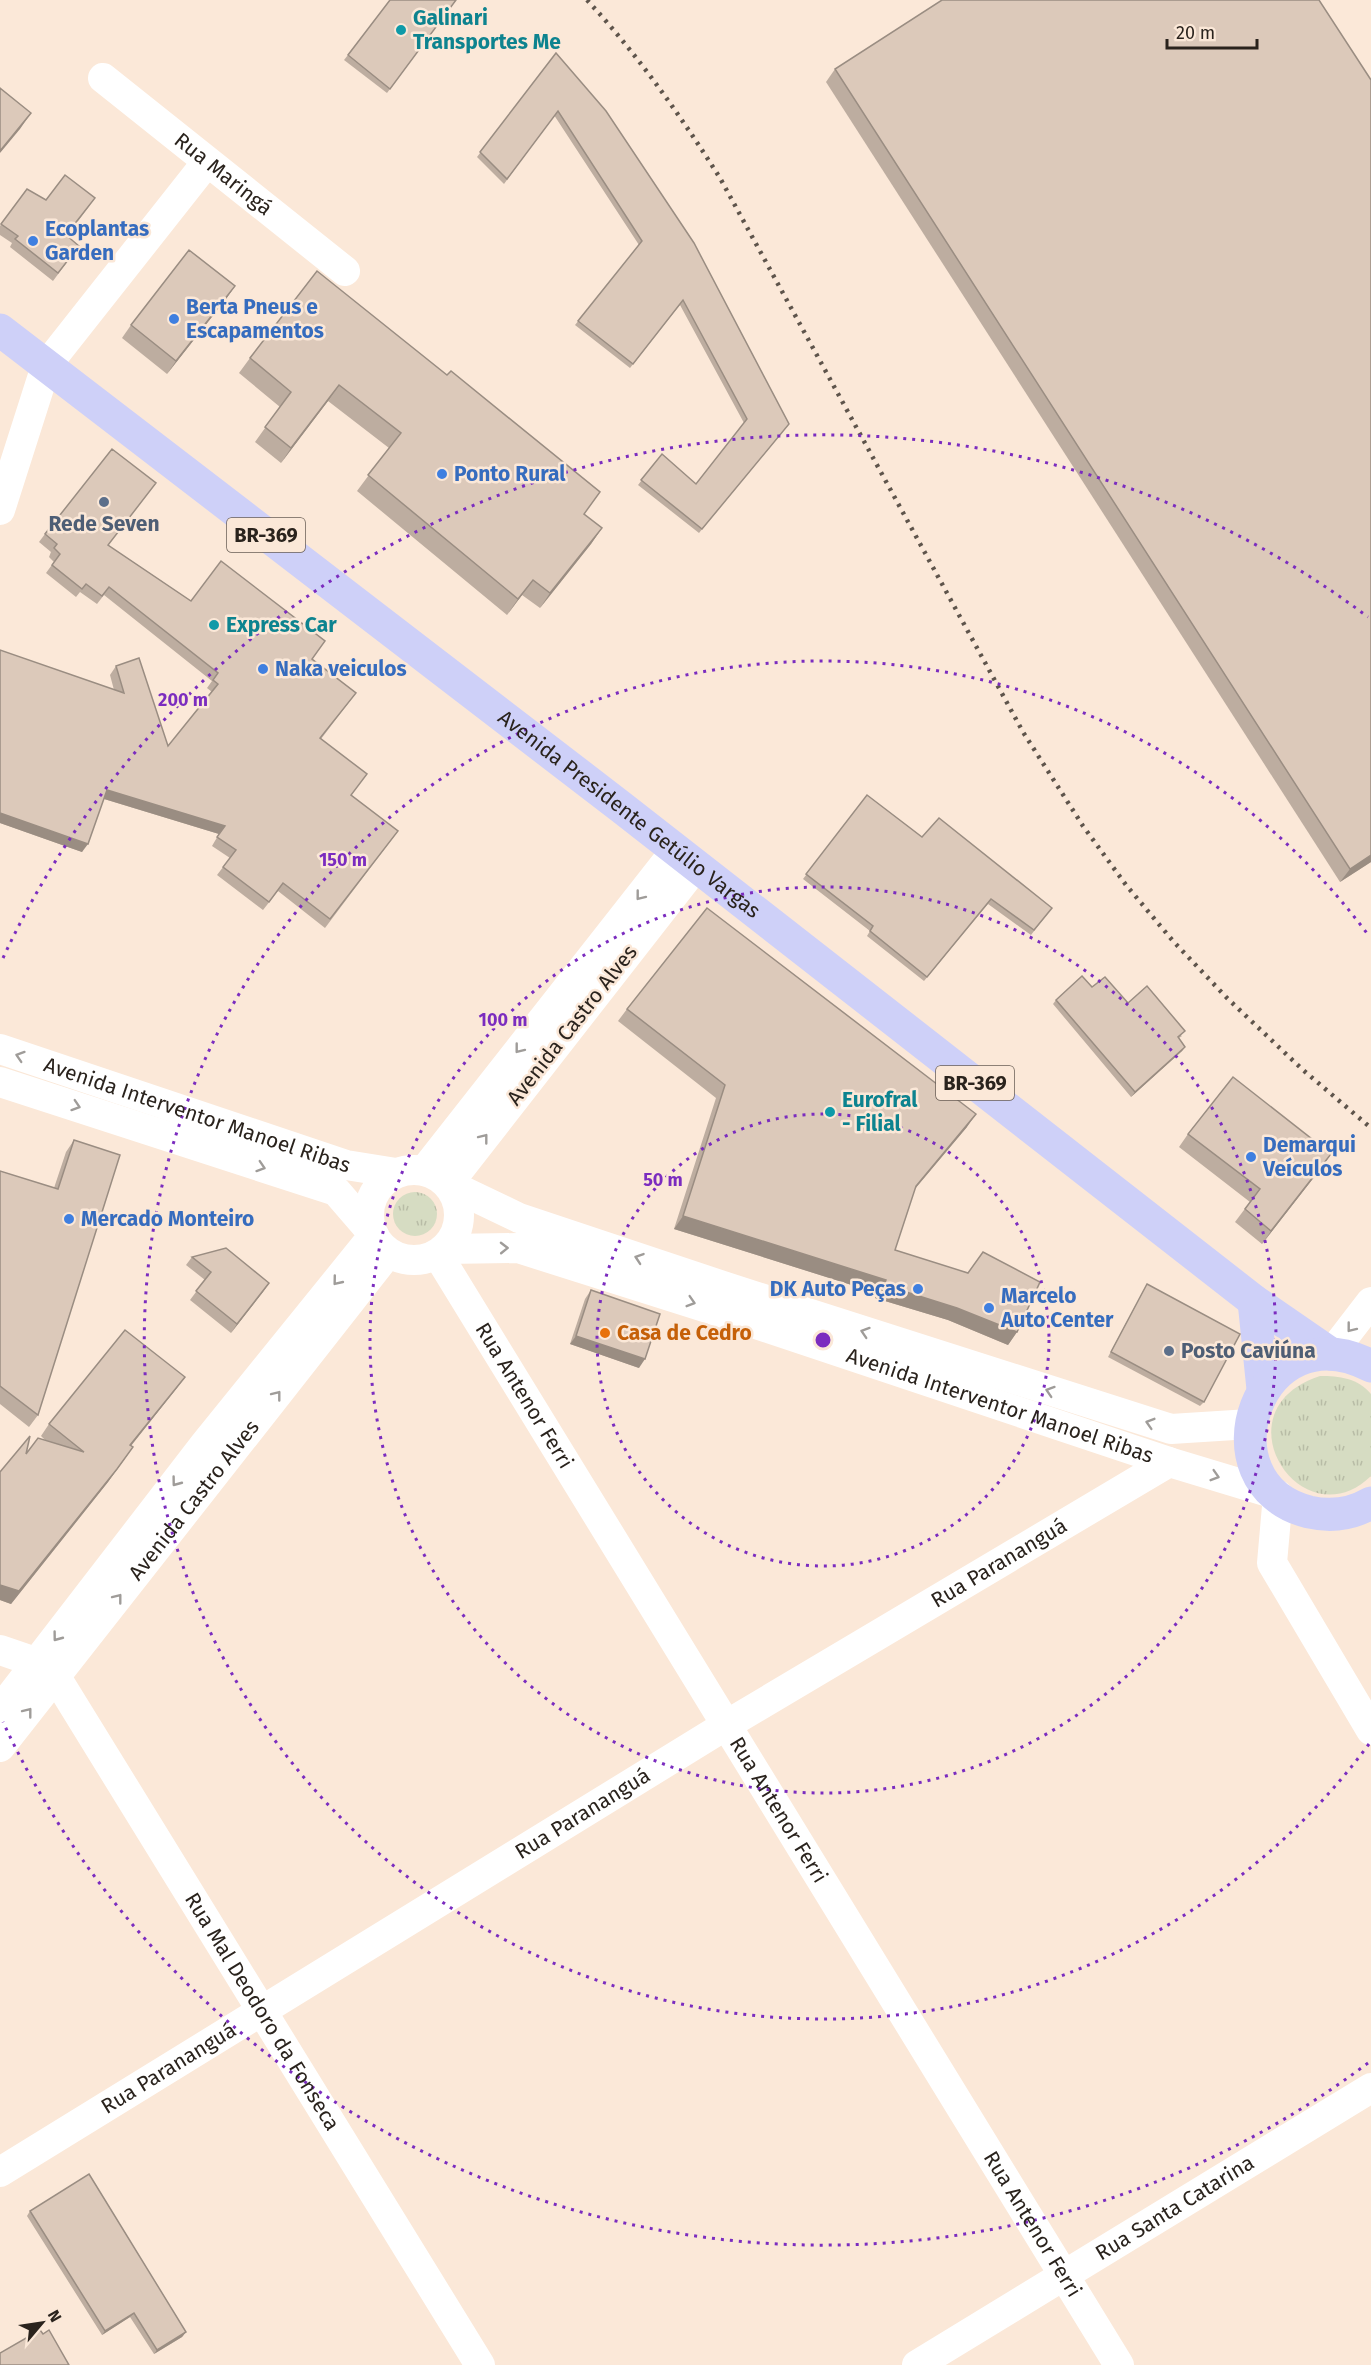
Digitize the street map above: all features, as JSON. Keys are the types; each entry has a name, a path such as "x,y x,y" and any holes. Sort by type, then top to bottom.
{"main road":[{"name":"Avenida Presidente Getúlio Vargas","path":"0,330 686,858 1254,1301 1330,1354"},
{"name":"BR-369","path":"1254,1301 1263,1389"},
{"name":"BR-369","path":"1371,1366 1346,1356 1330,1354 1296,1361 1281,1370 1263,1389 1250,1424 1252,1456 1258,1470 1278,1495 1303,1510 1371,1526"},
{"name":"BR-369","path":"1332,1515 1349,1512 1371,1503"}],"street":[{"name":"Rua Maringá","path":"103,78 345,271"},
{"path":"0,510 46,366 207,162"},
{"name":"Avenida Castro Alves","path":"423,1176 686,858"},
{"name":"Avenida Interventor Manoel Ribas","path":"0,1049 346,1165 423,1176 519,1218 723,1299 1168,1462 1278,1495"},
{"name":"Avenida Interventor Manoel Ribas","path":"0,1082 336,1191 381,1244"},
{"path":"423,1176 457,1200 460,1217 456,1235 442,1252 413,1261 381,1244 369,1217 372,1199 382,1183 423,1176"},
{"name":"Avenida Castro Alves","path":"0,1747 47,1670 381,1244"},
{"name":"Avenida Interventor Manoel Ribas","path":"442,1252 518,1248 723,1299 1171,1429 1250,1424"},
{"name":"Rua Antenor Ferri","path":"442,1252 1119,2365"},
{"path":"1330,1354 1371,1302"},
{"name":"Rua Parananguá","path":"0,2172 728,1724 1168,1462"},
{"path":"1278,1495 1272,1563 1371,1730"},
{"path":"0,1650 47,1670"},
{"name":"Avenida Castro Alves","path":"0,1710 47,1670"},
{"name":"Rua Mal Deodoro da Fonseca","path":"47,1670 263,2012 480,2365"},
{"name":"Rua Santa Catarina","path":"917,2365 1371,2088"}],"green space":[{"path":"415,1192 424,1193 431,1198 436,1205 436,1223 431,1230 424,1235 415,1236 406,1235 399,1230 394,1223 393,1214 394,1205 399,1198 406,1193"},
{"path":"1320,1376 1354,1381 1371,1394 1371,1476 1345,1492 1319,1493 1297,1483 1280,1464 1272,1440 1274,1415 1289,1393"}],"building":[{"name":"Galinari Transportes Me","path":"390,0 456,0 390,89 348,55"},
{"path":"942,0 1319,0 1371,80 1371,855 1350,869 835,69"},
{"path":"556,53 606,111 694,243 789,424 702,529 641,480 662,454 696,484 747,419 683,300 633,364 578,321 642,241 558,111 507,179 480,152"},
{"path":"0,88 31,113 0,151"},
{"path":"65,175 95,198 66,235 79,246 58,273 15,239 18,236 1,224 27,189 46,200"},
{"name":"Berta Pneus e Escapamentos","path":"189,250 235,286 176,361 131,325"},
{"path":"317,271 447,375 451,371 600,492 584,514 602,528 550,593 533,580 518,599 368,475 401,433 339,385 291,448 265,427 291,392 250,358"},
{"path":"112,449 156,483 108,545 191,601 221,561 325,641 312,659 356,693 320,738 367,774 351,795 398,831 330,919 283,883 269,902 223,867 236,850 217,837 225,826 107,790 88,844 0,813 0,650 124,693 116,666 139,658 168,746 218,684 213,680 218,673 109,587 102,596 86,584 82,589 52,565 60,554 54,548 57,544 45,534"},
{"path":"867,795 922,837 939,818 1052,908 1034,930 991,899 927,977 870,931 873,926 806,874"},
{"name":"Eurofral - Filial","path":"707,908 976,1114 916,1186 895,1250 968,1273 983,1252 1040,1282 1017,1332 957,1308 884,1285 886,1280 683,1216 725,1085 627,1009"},
{"path":"1082,976 1092,987 1105,977 1128,1003 1147,986 1185,1031 1178,1037 1185,1047 1135,1092 1056,1000"},
{"name":"Demarqui Veículos","path":"1233,1077 1331,1154 1271,1231 1245,1209 1260,1189 1188,1134"},
{"path":"74,1140 120,1155 38,1415 0,1386 0,1171 58,1189"},
{"path":"226,1248 269,1283 237,1324 196,1291 211,1272 192,1257"},
{"path":"1147,1284 1240,1334 1204,1402 1111,1352"},
{"name":"Casa de Cedro","path":"591,1290 660,1314 645,1359 576,1336"},
{"path":"125,1330 185,1377 130,1445 133,1447 117,1469 19,1591 0,1585 0,1472 30,1436 26,1454 38,1438 84,1452 49,1424"},
{"path":"89,2174 186,2332 157,2350 134,2313 105,2331 30,2211"},
{"path":"40,2330 43,2334 49,2330 69,2365 0,2365 0,2353"}],"railway":[{"path":"587,0 658,86 720,178 1023,732 1083,826 1126,885 1173,941 1227,998 1303,1070 1371,1128"}],"place":[{"name":"Galinari Transportes Me","path":"401,30"},
{"name":"Ecoplantas Garden","path":"33,241"},
{"name":"Berta Pneus e Escapamentos","path":"174,319"},
{"name":"Ponto Rural","path":"442,474"},
{"name":"Rede Seven","path":"104,502"},
{"name":"Express Car","path":"214,625"},
{"name":"Naka veiculos","path":"263,669"},
{"name":"Eurofral - Filial","path":"830,1112"},
{"name":"Demarqui Veículos","path":"1251,1157"},
{"name":"Mercado Monteiro","path":"69,1219"},
{"name":"DK Auto Peças","path":"918,1289"},
{"name":"Marcelo Auto Center","path":"989,1308"},
{"name":"Casa de Cedro","path":"605,1333"},
{"name":"Posto Caviúna","path":"1169,1351"}]}
